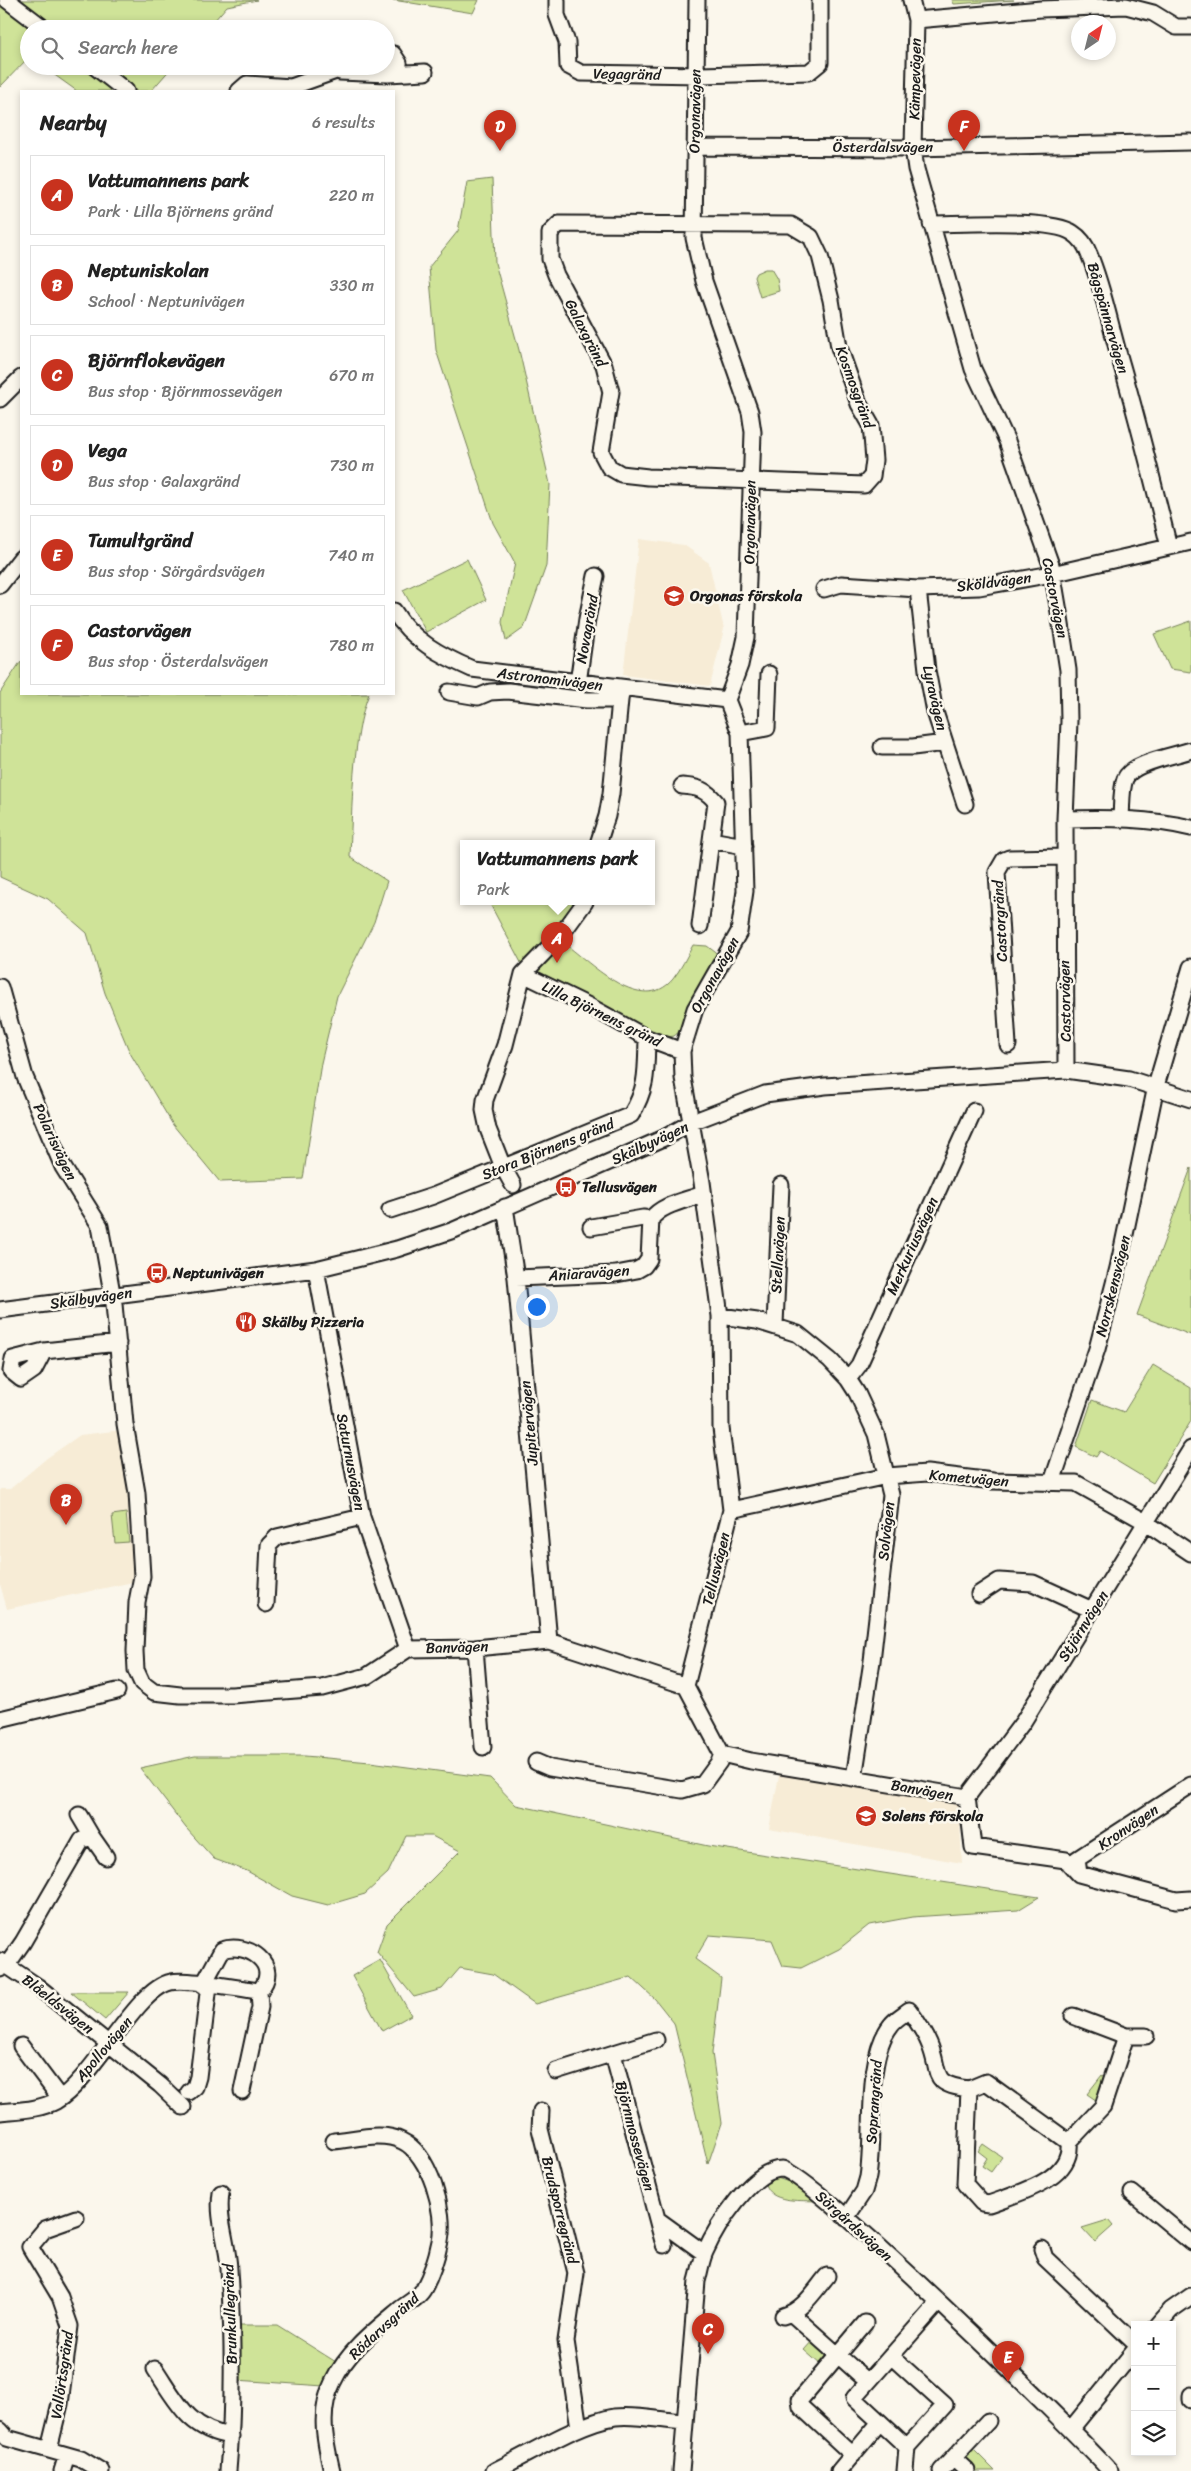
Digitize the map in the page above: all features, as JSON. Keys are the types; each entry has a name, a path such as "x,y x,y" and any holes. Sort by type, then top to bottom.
{"street":[{"path":"7,0 33,20"},
{"name":"Vegagränd","path":"557,0 557,15 567,42 568,66 581,73 696,75"},
{"name":"Orgonavägen","path":"692,1122 683,1078 682,1051 695,1009 739,932 745,891 740,733 727,700 740,665 746,637 753,432 750,412 704,281 694,238 697,0"},
{"path":"696,75 809,72 820,63 820,0"},
{"path":"911,0 916,20"},
{"name":"Kämpevägen","path":"913,148 916,20 1041,8 1126,6 1153,13 1176,27 1191,27"},
{"path":"395,57 399,63 395,67"},
{"path":"395,74 425,72"},
{"path":"106,75 125,90"},
{"path":"240,90 247,84 291,87 327,75"},
{"name":"Österdalsvägen","path":"695,147 913,148 1191,142"},
{"name":"Castorvägen","path":"913,148 916,169 930,224 973,369 1014,457 1029,498 1052,574 1068,674 1069,721 1065,819 1066,1070"},
{"name":"Galaxgränd","path":"694,225 559,224 550,233 550,259 574,311 604,365 611,392 601,452 608,466 621,474 648,477 751,480"},
{"name":"Bågspännarvägen","path":"930,224 1038,225 1063,229 1072,232 1081,239 1100,288 1146,451 1169,547"},
{"name":"Kosmosgränd","path":"694,225 791,226 811,237 820,256 832,300 839,347 859,404 871,425 874,460 872,476 864,485 751,480"},
{"path":"0,399 20,379"},
{"name":"Sköldvägen","path":"824,589 841,584 918,589 979,587 1052,574 1191,542"},
{"path":"0,585 20,559"},
{"name":"Novagränd","path":"578,683 587,619 596,576"},
{"name":"Lyravägen","path":"918,589 927,670 936,712 965,804"},
{"name":"Astronomivägen","path":"395,613 401,622 422,642 443,657 472,669 578,683 621,694 727,700"},
{"path":"740,733 767,728 770,674"},
{"path":"449,692 478,697 490,692 508,691 587,700 621,694 610,801 599,840"},
{"path":"882,747 914,747 945,743"},
{"path":"1121,817 1125,778 1132,769 1145,763 1191,750"},
{"path":"682,786 707,791 716,802 700,926"},
{"path":"1065,819 1121,817 1166,822 1191,828"},
{"path":"711,840 744,846"},
{"name":"Castorgränd","path":"1008,1045 998,872 1004,860 1009,858 1065,858"},
{"path":"513,1185 503,1167 486,1120 485,1105 505,1045 523,974 561,935 583,905"},
{"name":"Norrskensvägen","path":"1052,1482 1097,1349 1118,1268 1156,1086 1191,967"},
{"name":"Lilla Björnens gränd","path":"523,974 591,1007 647,1038 682,1051"},
{"name":"Polarisvägen","path":"0,987 25,1077 63,1167 100,1226 112,1294"},
{"name":"Stora Björnens gränd","path":"390,1210 433,1196 631,1115 642,1097 644,1089 647,1038"},
{"name":"Skälbyvägen","path":"0,1310 316,1269 397,1249 454,1230 664,1138 692,1122 765,1094 825,1086 1066,1070 1129,1079 1156,1086 1191,1100"},
{"name":"Merkuriusvägen","path":"848,1379 859,1365 974,1111"},
{"name":"Tellusvägen","path":"686,1686 731,1510 721,1428 720,1316 692,1122"},
{"name":"Stellavägen","path":"775,1325 781,1185"},
{"path":"592,1227 643,1218 651,1219 659,1210 702,1194"},
{"name":"Jupitervägen","path":"505,1207 516,1278 549,1641"},
{"name":"Aniaravägen","path":"516,1278 616,1274 637,1270 644,1266 649,1259 651,1219"},
{"name":"Saturnusvägen","path":"316,1269 362,1517 408,1649"},
{"path":"44,1351 118,1344 112,1294"},
{"name":"Solvägen","path":"720,1316 775,1325 798,1334 830,1360 848,1379 857,1393 876,1434 888,1476 890,1505 872,1661 854,1778"},
{"name":"Banvägen","path":"118,1344 125,1424 137,1493 142,1576 138,1602 136,1670 142,1683 154,1692 180,1695 232,1694 322,1688 367,1676 408,1649 475,1648 549,1641 686,1686"},
{"name":"Stjärnvägen","path":"967,1797 1023,1722 1189,1456"},
{"name":"Kometvägen","path":"731,1510 888,1476 927,1473 993,1481 1076,1483 1147,1524 1191,1553"},
{"path":"266,1604 270,1545 278,1537 362,1517"},
{"path":"978,1594 999,1581 1033,1583 1092,1610"},
{"path":"475,1648 483,1747"},
{"path":"536,1762 550,1768 682,1790 703,1784 719,1762 722,1754 686,1686"},
{"path":"0,1719 117,1691"},
{"name":"Banvägen","path":"722,1754 751,1762 967,1797 973,1847 1066,1860 1079,1874 1176,1900 1191,1899"},
{"name":"Kronvägen","path":"1079,1874 1077,1859 1191,1785"},
{"path":"79,1815 106,1857"},
{"path":"2,1965 82,1840 92,1837"},
{"path":"189,2092 195,2087 198,2076 206,1985 222,1950 231,1947 259,1956 265,1962 267,1973 258,1991 260,2008 242,2091"},
{"name":"Blåeldsvägen","path":"2,1965 38,1986 160,2085 183,2107"},
{"name":"Apollovägen","path":"0,2112 40,2107 60,2098 109,2044 141,2003 159,1986 175,1981 258,1991"},
{"name":"Soprangränd","path":"846,2218 864,2191 868,2177 875,2065 880,2045 891,2025 909,2010 926,2035 941,2081 950,2087 969,2089 986,2082 1069,2142"},
{"path":"1073,2016 1126,2036 1146,2036"},
{"path":"969,2089 965,2184 982,2204 990,2204 1038,2185 1063,2167 1070,2152 1069,2142 1103,2106 1126,2036"},
{"path":"556,2071 656,2040"},
{"path":"21,2046 60,2098"},
{"name":"Björnmossevägen","path":"613,2054 664,2246"},
{"name":"Brudsporregränd","path":"541,2111 540,2129 576,2273 566,2340 579,2428"},
{"name":"Rödarvsgränd","path":"332,2471 324,2438 324,2410 332,2383 351,2354 424,2290 440,2240 439,2213 434,2186 426,2165 415,2148 400,2140 388,2137 334,2141"},
{"name":"Sörgårdsvägen","path":"704,2253 726,2216 762,2175 784,2169 791,2172 846,2218 938,2303 1071,2429 1110,2471"},
{"name":"Brunkullegränd","path":"221,2193 219,2208 229,2266 231,2436 228,2471"},
{"path":"1132,2193 1191,2242"},
{"name":"Vallörtsgränd","path":"49,2449 60,2404 70,2326 60,2297 30,2247 45,2229 76,2218"},
{"path":"657,2219 704,2253 697,2281 681,2471"},
{"path":"1042,2250 1046,2258 1131,2339"},
{"path":"827,2276 804,2303 788,2315 868,2382"},
{"path":"1161,2321 1171,2310 1191,2296"},
{"path":"907,2447 854,2398 938,2303"},
{"path":"853,2454 801,2407 800,2400 864,2323"},
{"path":"1071,2429 1131,2355"},
{"path":"892,2356 945,2405 907,2447 905,2471"},
{"path":"155,2369 184,2413 199,2426 218,2434 231,2436"},
{"path":"1191,2395 1191,2400"},
{"path":"494,2471 579,2428 617,2416 684,2422"},
{"path":"941,2471 988,2421"},
{"path":"841,2470 880,2422"},
{"path":"0,2430 8,2438 81,2459 101,2471"},
{"path":"62,2471 67,2455"},
{"path":"954,2458 966,2471"}],"shaded area":[{"name":"Orgonas förskola","path":"639,539 684,545 709,563 724,629 710,686 623,675"},
{"path":"122,1430 135,1561 133,1582 7,1609 0,1584 0,1489 10,1489 47,1458 80,1435"},
{"name":"Solens förskola","path":"780,1770 959,1802 962,1863 769,1829"}],"green space":[{"path":"0,0 257,0 227,6 215,20 20,20 20,66 0,87"},
{"path":"393,0 479,0 473,13"},
{"path":"952,0 1014,0 954,4"},
{"path":"55,75 165,75 152,90 76,90"},
{"path":"492,179 495,263 519,350 550,484 546,566 524,628 506,641 502,622 515,563 493,523 436,350 429,267 458,231 467,182"},
{"path":"765,269 771,269 777,279 779,291 760,297 754,277 756,273"},
{"path":"467,559 486,600 426,632 403,590"},
{"path":"1191,621 1191,672 1170,669 1154,634"},
{"path":"20,663 20,695 369,695 363,711 356,751 350,857 387,881 374,922 337,996 321,1063 303,1179 220,1182 173,1125 130,1053 105,993 87,933 48,899 0,877 0,693"},
{"path":"491,905 575,905 587,913 565,944 603,974 632,989 647,992 661,989 676,975 693,945 707,946 719,955 700,985 679,1032 674,1036 662,1038 526,972"},
{"path":"1191,1168 1191,1335 1137,1315"},
{"path":"1153,1365 1191,1388 1191,1421 1153,1483 1100,1451 1096,1457 1076,1447 1092,1400 1124,1412"},
{"path":"126,1513 129,1542 115,1543 112,1515"},
{"path":"195,1756 305,1756 370,1762 490,1778 516,1805 708,1846 1039,1897 1018,1910 912,1917 869,1925 839,1949 801,1968 783,1966 772,1940 709,1935 695,1959 721,1978 712,2053 722,2123 708,2164 674,2023 655,1999 631,1977 535,2004 493,1974 460,1968 442,1989 414,1997 377,1952 387,1924 460,1851 432,1836 406,1836 388,1873 365,1894 328,1905 292,1896 247,1871 214,1859 186,1828 140,1768"},
{"path":"380,1960 411,2015 382,2031 352,1976"},
{"path":"71,1992 129,1992 105,2020"},
{"path":"1102,2075 1110,2081 1100,2103 1087,2094"},
{"path":"983,2144 1002,2157 991,2172 982,2166 987,2158 978,2151"},
{"path":"777,2178 795,2184 815,2201 786,2199 773,2195 765,2184 768,2180"},
{"path":"1108,2220 1113,2226 1095,2242 1082,2228"},
{"path":"236,2325 277,2325 336,2362 324,2386 236,2380"},
{"path":"813,2340 830,2355 821,2365 804,2350"},
{"path":"973,2449 995,2471 971,2471 961,2461"}],"place":[{"name":"Vega","path":"500,151"},
{"name":"Castorvägen","path":"964,151"},
{"name":"Orgonas förskola","path":"674,596"},
{"name":"Vattumannens park","path":"557,963"},
{"name":"Tellusvägen","path":"566,1187"},
{"name":"Neptunivägen","path":"157,1273"},
{"name":"Skälby Pizzeria","path":"246,1322"},
{"name":"Neptuniskolan","path":"66,1525"},
{"name":"Solens förskola","path":"866,1816"},
{"name":"Björnflokevägen","path":"708,2354"},
{"name":"Tumultgränd","path":"1008,2382"}]}
